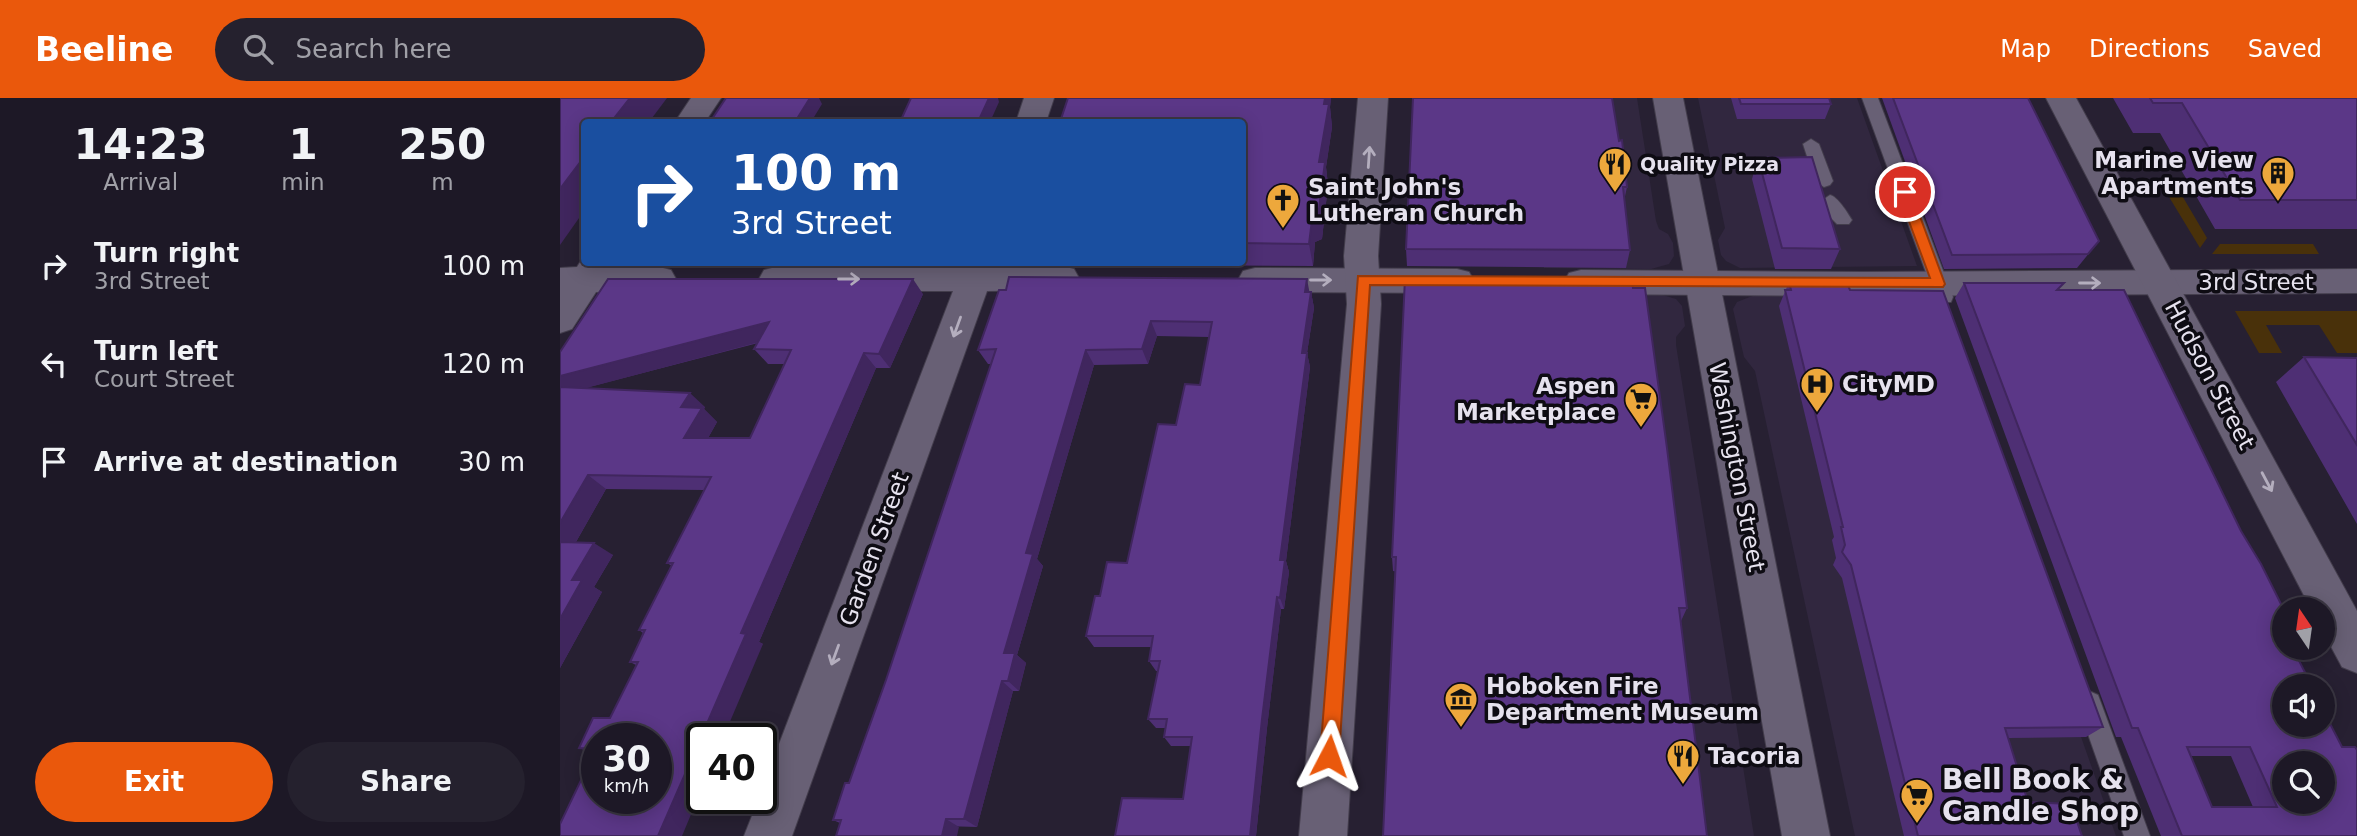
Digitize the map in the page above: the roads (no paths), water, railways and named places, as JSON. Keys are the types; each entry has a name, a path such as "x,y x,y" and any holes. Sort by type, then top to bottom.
{"street":[{"path":"692,119 706,98"},
{"path":"1032,119 1039,98"},
{"path":"1324,836 1364,304 1361,256 1373,98"},
{"name":"Washington Street","path":"1668,98 1807,836"},
{"name":"Hudson Street","path":"2061,98 2357,653"},
{"path":"752,279 978,270 1092,279"},
{"name":"Garden Street","path":"768,836 978,270"},
{"path":"560,320 581,274 685,279"},
{"path":"1228,279 1489,281"},
{"name":"3rd Street","path":"1556,282 1703,283 1944,298 2161,282 2357,281"}],"lane":[{"path":"1870,98 1944,298"},
{"path":"1811,144 1824,181"},
{"path":"1830,201 1834,211 1843,220"},
{"path":"2081,679 2137,836"}],"place":[{"name":"Quality Pizza","path":"1615,194"},
{"name":"Marine View Apartments","path":"2278,203"},
{"name":"Saint John's Lutheran Church","path":"1283,230"},
{"name":"CityMD","path":"1817,414"},
{"name":"Aspen Marketplace","path":"1641,429"},
{"name":"Hoboken Fire Department Museum","path":"1461,729"},
{"name":"Tacoria","path":"1683,786"},
{"name":"Bell Book & Candle Shop","path":"1917,825"}]}
